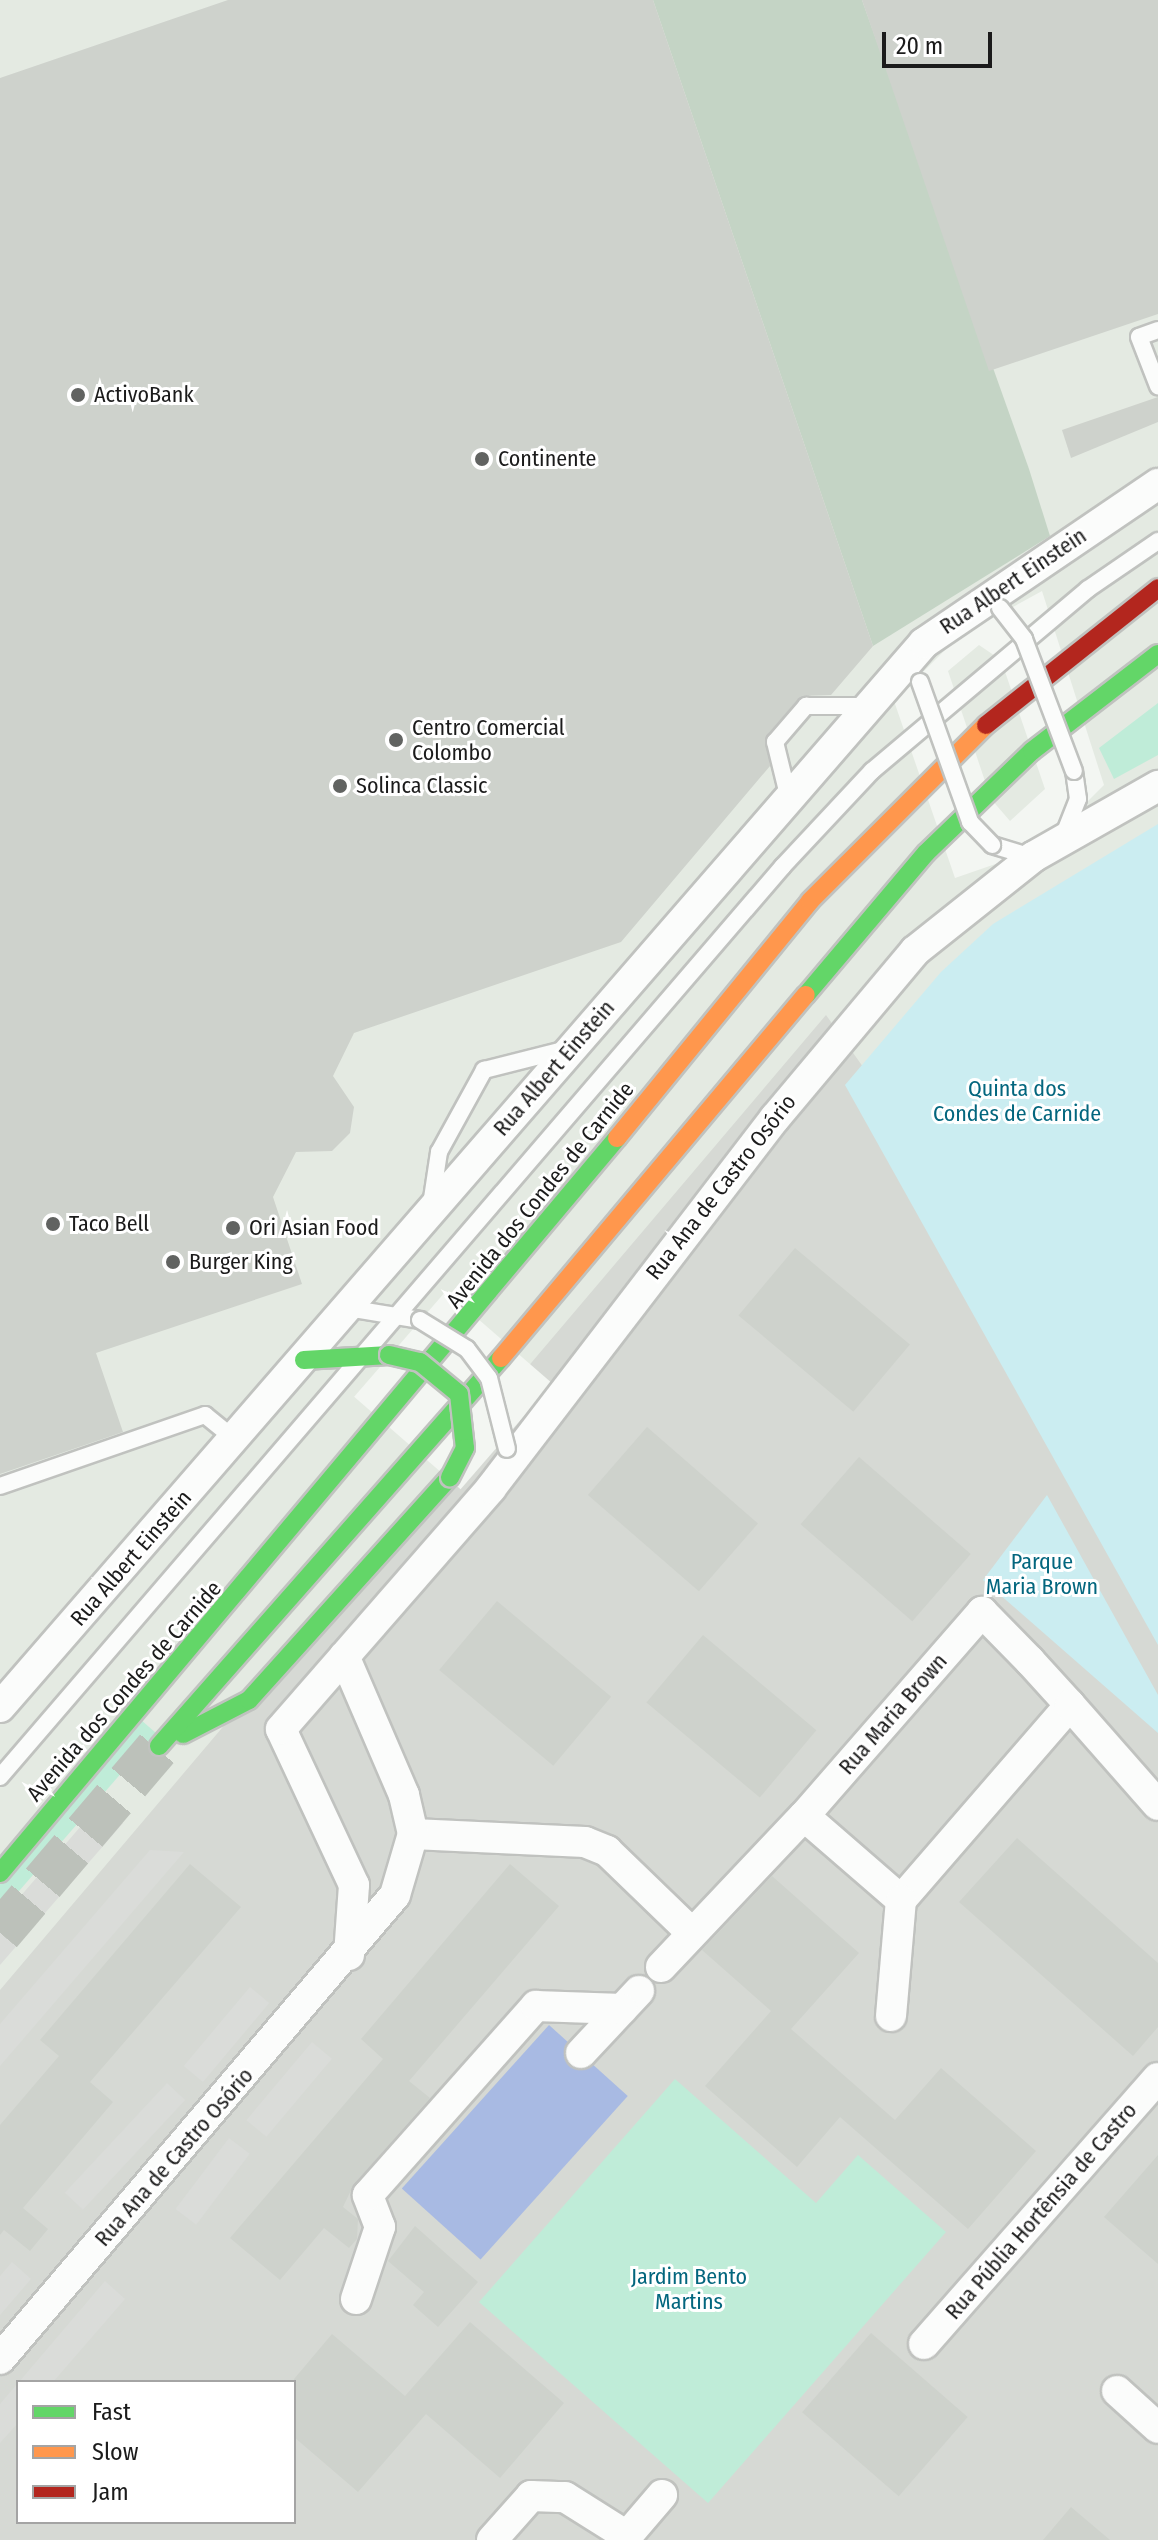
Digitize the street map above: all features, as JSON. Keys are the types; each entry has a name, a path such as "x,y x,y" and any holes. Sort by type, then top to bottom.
{"main road":[{"name":"Avenida dos Condes de Carnide","path":"0,1873 403,1401 810,901 974,735 1158,588"},
{"path":"304,1360 365,1352 420,1362 459,1394 465,1448 450,1477 249,1700 159,1746 416,1459 926,853 1032,751 1158,654"}],"street":[{"name":"Rua Albert Einstein","path":"0,1707 924,643 994,601 1158,484"},
{"name":"Rua Ana de Castro Osório","path":"349,1955 354,1885 281,1729 491,1488 862,1011 925,941 1033,857 1158,786"},
{"name":"Rua Maria Brown","path":"804,1816 982,1612 1158,1805"},
{"name":"Rua Ana de Castro Osório","path":"0,2359 349,1955 395,1895 413,1834 404,1795 344,1656"},
{"path":"891,2016 901,1900 1070,1705"},
{"path":"661,1967 804,1816 901,1900"},
{"path":"413,1834 585,1842 607,1851 692,1933"},
{"path":"356,2299 380,2227 368,2195 536,2006 630,2000 581,2053"},
{"name":"Rua Públia Hortênsia de Castro","path":"924,2344 1158,2078"},
{"path":"1117,2391 1158,2428"},
{"path":"492,2540 531,2496 565,2497 627,2536 662,2495"}],"lane":[{"path":"1158,330 1136,329 1158,386"},
{"path":"0,1777 399,1312 872,771 1088,589 1158,541"},
{"path":"994,601 1024,639 1074,771 1078,799 1060,842"},
{"path":"924,643 920,682 970,822 992,845 1033,857"},
{"path":"789,799 775,742 806,706 869,706"},
{"path":"430,1211 439,1152 484,1070 572,1048"},
{"path":"347,1308 399,1312 420,1320 467,1349 489,1378 507,1449 491,1488"},
{"path":"0,1486 205,1415 235,1439"}],"shaded area":[{"path":"653,0 862,0 1029,469 1050,536 873,646"},
{"path":"826,1015 1158,1480 1158,2540 0,2540 0,1990"},
{"path":"87,1819 123,1823 0,1965 0,1920"},
{"path":"150,1850 184,1852 0,2066 0,2024"},
{"path":"250,1987 269,2003 203,2082 184,2066"},
{"path":"549,2025 628,2096 481,2259 402,2188"},
{"path":"312,2042 332,2059 266,2137 246,2120"},
{"path":"167,2083 185,2100 83,2210 65,2193"},
{"path":"229,2138 250,2154 196,2225 175,2209"},
{"path":"12,2262 31,2279 0,2315 0,2276"},
{"path":"105,2281 125,2299 55,2380 21,2380"},
{"path":"16,2385 16,2425 0,2443 0,2404"}],"green space":[{"path":"1158,703 1158,755 1114,779 1099,748"},
{"name":"Quinta dos Condes de Carnide","path":"1158,824 1158,1645 845,1085 941,972 993,924"},
{"name":"Parque Maria Brown","path":"1047,1495 1158,1695 1158,1733 983,1580"},
{"path":"133,1713 156,1733 0,1913 0,1867"},
{"name":"Jardim Bento Martins","path":"675,2079 816,2203 858,2155 946,2232 708,2503 479,2302"}],"pier":[{"path":"1042,591 1104,785 1061,828 1010,859 955,878 894,701 958,637","holes":["979,645 1001,660 1045,789 1010,821 991,799 948,671"]},
{"path":"446,1291 552,1384 461,1489 354,1397"}],"building":[{"name":"Centro Comercial Colombo","path":"228,0 653,0 873,646 831,695 801,696 767,735 770,766 621,942 354,1033 333,1076 354,1107 350,1133 332,1151 296,1152 273,1197 302,1284 96,1353 123,1432 0,1474 0,78"},
{"path":"862,0 1158,0 1158,314 989,371"},
{"path":"1158,397 1158,422 1071,458 1062,430"},
{"path":"795,1248 910,1344 853,1412 738,1315"},
{"path":"647,1427 758,1523 699,1591 588,1495"},
{"path":"859,1457 971,1554 912,1621 801,1524"},
{"path":"497,1601 611,1697 553,1766 439,1670"},
{"path":"703,1635 816,1730 760,1798 646,1702"},
{"path":"1017,1838 1158,1963 1158,2027 1133,2056 959,1902"},
{"path":"190,1864 241,1907 90,2082 113,2102 23,2208 48,2229 30,2251 4,2230 0,2235 0,2125 59,2056 40,2040"},
{"path":"510,1864 559,1906 409,2081 430,2098 354,2184 343,2207 358,2219 357,2239 349,2248 324,2228 280,2280 230,2238 383,2059 361,2039"},
{"path":"772,1876 859,1953 791,2029 895,2120 941,2068 1036,2151 968,2229 840,2117 797,2167 705,2086 771,2011 702,1950"},
{"path":"1158,2155 1158,2264 1104,2217"},
{"path":"415,2226 478,2282 438,2327 413,2305 424,2292 388,2261"},
{"path":"470,2322 564,2403 500,2478 426,2414 358,2492 296,2439 294,2379 332,2334 405,2396"},
{"path":"871,2333 968,2417 899,2496 802,2412"},
{"path":"1071,2507 1110,2540 1043,2540"}],"tunnel":[{"path":"0,1933 159,1746"}],"traffic: fast":[{"path":"806,995 926,853 1032,751 1158,654"},
{"path":"0,1873 617,1138"},
{"path":"304,1360 389,1355"},
{"path":"389,1355 420,1362 459,1394 465,1448 450,1477"},
{"path":"159,1746 501,1358"},
{"path":"183,1734 249,1700 450,1477"}],"traffic: slow":[{"path":"617,1138 810,901 986,725"},
{"path":"501,1358 806,995"}],"traffic: jam":[{"path":"986,725 1158,588"}],"place":[{"name":"ActivoBank","path":"78,395"},
{"name":"Continente","path":"482,459"},
{"name":"Centro Comercial Colombo","path":"396,740"},
{"name":"Solinca Classic","path":"340,786"},
{"name":"Taco Bell","path":"53,1224"},
{"name":"Ori Asian Food","path":"233,1228"},
{"name":"Burger King","path":"173,1262"}]}
